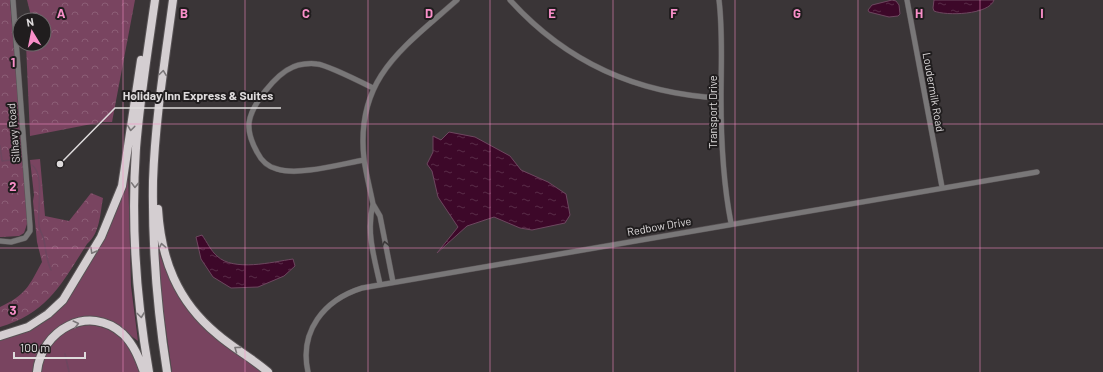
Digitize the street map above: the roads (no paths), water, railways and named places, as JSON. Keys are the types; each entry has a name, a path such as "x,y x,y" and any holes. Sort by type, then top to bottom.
{"highway":[{"path":"149,372 139,301 134,201 136,149 154,0"},
{"path":"167,372 155,277 153,181 159,102 173,0"},
{"path":"0,336 28,327 48,314 63,300 101,237 122,186 144,44 152,21"},
{"path":"153,181 158,200 159,231 164,254 183,297 199,317 216,334 268,372"},
{"path":"37,372 43,349 54,335 70,325 90,322 110,326 123,334 134,348 144,372"}],"street":[{"name":"Silhavy Road","path":"0,241 11,242 25,238 30,231 13,0"},
{"path":"394,282 380,216 373,204 364,160 364,122 373,88 383,72 401,51 457,0"},
{"path":"510,0 536,27 553,40 606,72 662,91 684,95 721,98"},
{"name":"Transport Drive","path":"719,0 722,41 721,98 723,166 731,223"},
{"name":"Loudermilk Road","path":"907,0 942,187"},
{"path":"364,160 300,171 276,169 265,163 253,145 249,134 249,123 251,114 261,98 284,72 294,66 318,64 373,88"},
{"name":"Redbow Drive","path":"308,372 307,346 310,331 329,304 346,293 380,284 1037,172"},
{"path":"373,204 369,232 380,284"}],"water":[{"path":"892,0 896,1 899,5 900,14 898,16 889,17 869,12 868,10 872,5"},
{"path":"934,0 994,0 984,9 967,13 948,14 934,11"},
{"path":"449,132 475,137 510,156 521,170 548,182 566,194 570,215 565,223 532,230 520,228 494,217 467,226 437,253 458,227 438,197 432,171 427,164 433,152 433,136 441,140"},
{"path":"202,235 217,256 224,261 233,264 254,265 293,259 295,266 284,276 258,287 231,288 213,277 201,259 196,237"}],"waterway":[{"path":"0,146 2,161 12,160 21,162"},
{"path":"32,165 36,170 39,184 39,227 51,270"},
{"path":"65,354 69,372"}],"place":[{"name":"Holiday Inn Express & Suites","path":"60,164"}]}
